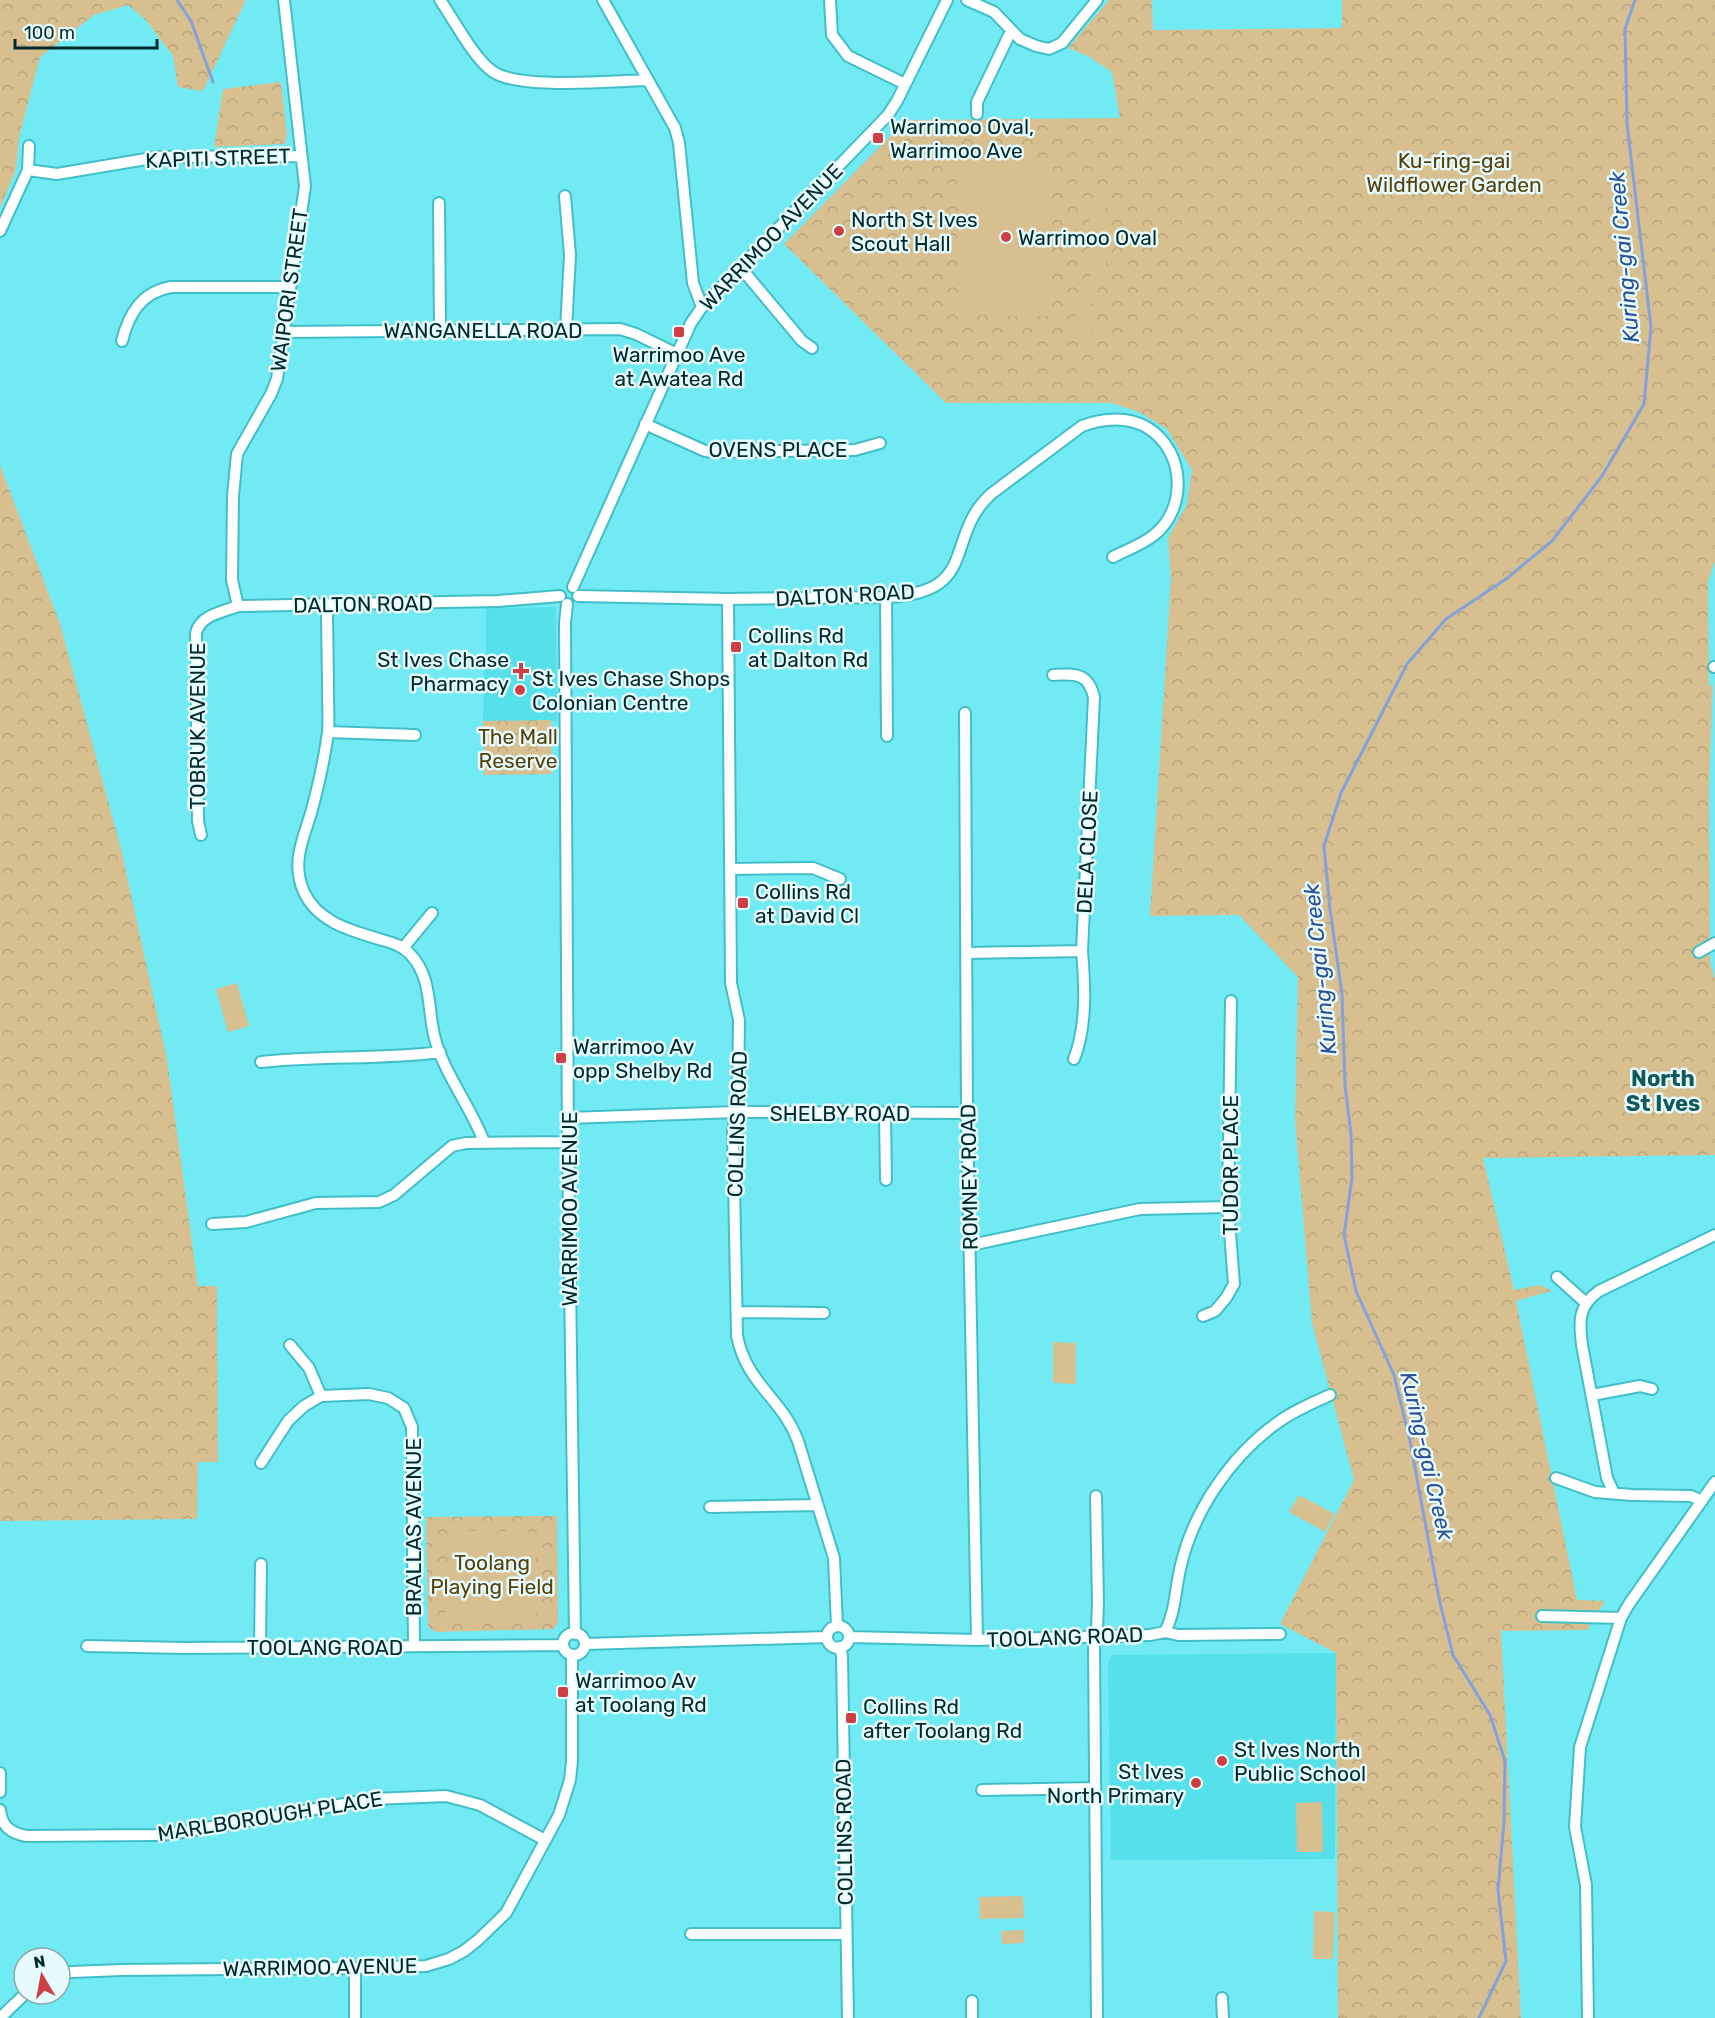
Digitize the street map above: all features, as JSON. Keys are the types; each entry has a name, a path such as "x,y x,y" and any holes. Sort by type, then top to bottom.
{"street":[{"name":"WAIPORI STREET","path":"238,606 232,580 233,496 237,454 272,394 277,379 305,186 284,0"},
{"path":"440,0 480,59 502,77 532,82 648,80"},
{"path":"603,0 669,116 679,143 693,283 702,307"},
{"path":"830,0 832,35 848,56 905,84"},
{"name":"WARRIMOO AVENUE","path":"575,592 645,424 691,323 702,307 888,115 947,0"},
{"path":"967,0 994,12 1020,39 1049,49 1062,43 1097,0"},
{"path":"977,114 977,102 1011,32"},
{"path":"0,231 28,170 29,146"},
{"name":"KAPITI STREET","path":"28,170 57,174 158,157 301,156"},
{"path":"565,196 570,255 566,330"},
{"path":"439,202 440,331"},
{"path":"741,268 802,341 812,348"},
{"path":"122,340 126,326 141,301 159,289 171,287 290,287"},
{"name":"WANGANELLA ROAD","path":"285,332 620,329 636,334 677,354"},
{"name":"DALTON ROAD","path":"575,592 728,599 906,597 922,593 943,582 960,555 972,516 980,504 1082,426 1097,420 1116,419 1149,429 1161,439 1177,468 1179,486 1177,501 1169,518 1155,535 1113,557"},
{"name":"OVENS PLACE","path":"645,424 705,451 716,452 855,450 880,443"},
{"path":"564,588 575,592 575,602 563,600 564,588"},
{"path":"886,597 887,735"},
{"name":"COLLINS ROAD","path":"728,599 731,983 739,1020 738,1096 733,1132 736,1312 740,1349 748,1368 793,1427 834,1558 837,1626"},
{"name":"WARRIMOO AVENUE","path":"563,600 575,1634"},
{"name":"DALTON ROAD","path":"238,606 563,600"},
{"path":"327,605 328,732 312,811 298,858 299,877 304,892 327,920 403,948 414,958 424,974 429,991 435,1038 440,1052 484,1142"},
{"name":"TOBRUK AVENUE","path":"201,835 198,821 196,633 198,625 204,619 238,606"},
{"name":"DELA CLOSE","path":"1053,675 1075,674 1091,686 1094,697 1082,951 1084,976 1081,1042 1074,1059"},
{"name":"ROMNEY ROAD","path":"965,712 967,1113 977,1641"},
{"path":"328,732 415,735"},
{"path":"730,869 813,868 840,879"},
{"path":"403,948 432,913"},
{"path":"1699,952 1715,943"},
{"path":"968,953 1082,951"},
{"name":"TUDOR PLACE","path":"1203,1316 1215,1311 1234,1284 1228,1207 1231,1001"},
{"path":"261,1062 285,1059 406,1057 440,1052"},
{"name":"SHELBY ROAD","path":"569,1118 736,1112 967,1113"},
{"path":"885,1114 886,1180"},
{"path":"212,1224 246,1222 316,1203 379,1202 394,1195 452,1146 484,1142 568,1142"},
{"path":"971,1245 1140,1209 1228,1207"},
{"path":"1614,1493 1607,1478 1580,1326 1582,1309 1599,1291 1715,1235"},
{"path":"1557,1277 1586,1303"},
{"path":"736,1312 824,1313"},
{"path":"261,1463 288,1421 304,1406 321,1396 309,1368 290,1345"},
{"path":"1592,1395 1640,1386 1652,1389"},
{"name":"BRALLAS AVENUE","path":"321,1396 369,1394 388,1398 404,1408 412,1426 414,1646"},
{"path":"1165,1632 1173,1617 1181,1565 1189,1538 1217,1484 1256,1439 1279,1421 1330,1395"},
{"path":"1556,1478 1595,1492 1691,1496 1702,1501"},
{"path":"1588,2018 1586,1885 1575,1827 1580,1747 1621,1618 1715,1482"},
{"path":"1096,1496 1098,1603 1094,1646 1093,1788 1097,2018"},
{"path":"710,1507 816,1505"},
{"path":"260,1647 261,1564"},
{"path":"1542,1616 1621,1618"},
{"path":"837,1626 846,1628 849,1637 847,1644 840,1647 831,1645 827,1637 830,1629 837,1626"},
{"name":"TOOLANG ROAD","path":"849,1637 977,1641 1150,1635 1165,1632 1178,1635 1280,1635"},
{"path":"575,1634 582,1638 585,1644 582,1651 572,1655 566,1652 563,1645 566,1637 575,1634"},
{"path":"585,1644 827,1637"},
{"name":"TOOLANG ROAD","path":"87,1646 185,1648 563,1645"},
{"name":"COLLINS ROAD","path":"840,1647 843,1656 848,2018"},
{"name":"WARRIMOO AVENUE","path":"72,1972 426,1966 464,1952 506,1913 559,1815 570,1780 572,1761 572,1655"},
{"path":"0,1773 0,1792"},
{"path":"982,1790 1093,1788"},
{"name":"MARLBOROUGH PLACE","path":"0,1810 4,1826 13,1834 26,1836 155,1835 373,1798 446,1796 480,1805 545,1840"},
{"path":"691,1935 846,1934"},
{"path":"355,1968 355,2018"},
{"path":"1222,1998 1223,2018"},
{"path":"972,2001 972,2018"},
{"path":"0,2018 12,2006"}],"shaded area":[{"path":"556,607 557,721 483,721 486,608"},
{"name":"St Ives North Public School","path":"1336,1653 1335,1859 1111,1860 1108,1664 1112,1655"}],"green space":[{"path":"0,0 246,0 203,91 178,87 173,56 146,20 128,5 94,15 40,57 19,138 16,170 0,208"},
{"name":"Ku-ring-gai Wildflower Garden","path":"1109,0 1152,0 1153,30 1342,28 1342,0 1715,0 1715,561 1708,582 1709,687 1713,683 1709,789 1710,962 1715,979 1715,1155 1483,1158 1514,1290 1540,1285 1552,1291 1516,1301 1577,1600 1605,1601 1587,1630 1501,1631 1521,2018 1338,2018 1336,1653 1280,1624 1354,1480 1312,1323 1295,1120 1298,977 1239,915 1150,916 1171,578 1168,538 1187,504 1192,470 1167,429 1139,412 1111,403 946,403 784,244 906,120 1120,118 1112,72 1088,56 1068,48"},
{"path":"281,82 287,135 285,144 214,147 223,89"},
{"name":"Warrimoo Oval","path":"961,159 1053,159 1051,316 959,315"},
{"path":"1105,202 1106,237 1090,237 1089,203"},
{"path":"1090,248 1106,248 1106,282 1090,282"},
{"path":"1091,300 1092,334 1076,334 1075,301"},
{"path":"0,465 60,624 121,849 167,1059 198,1286 217,1286 218,1462 198,1462 197,1519 0,1521"},
{"name":"The Mall Reserve","path":"551,720 552,774 484,775 483,721"},
{"path":"237,983 249,1026 228,1032 216,989"},
{"path":"1053,1342 1076,1343 1076,1384 1053,1383"},
{"path":"1299,1495 1335,1514 1325,1532 1289,1512"},
{"name":"Toolang Playing Field","path":"557,1516 558,1622 554,1629 436,1632 428,1627 426,1517"},
{"path":"447,1530 489,1531 489,1538 498,1539 499,1531 537,1532 536,1560 526,1560 527,1563 538,1564 537,1592 531,1592 532,1595 537,1596 536,1624 495,1622 495,1617 485,1617 485,1622 445,1621 446,1593 462,1593 462,1590 445,1589 447,1561 466,1562 468,1559 446,1558"},
{"path":"1322,1802 1323,1852 1297,1852 1296,1803"},
{"path":"1023,1896 1024,1918 980,1919 979,1897"},
{"path":"1314,1911 1335,1912 1333,1959 1313,1959"},
{"path":"1024,1930 1024,1943 1002,1944 1001,1931"}],"waterway":[{"path":"177,0 191,21 213,82"},
{"name":"Kuring-gai Creek","path":"1479,2018 1506,1961 1498,1890 1504,1821 1505,1761 1490,1715 1453,1655 1440,1603 1410,1441 1394,1375 1356,1291 1344,1235 1352,1178 1351,1134 1345,1085 1342,994 1324,846 1341,793 1407,664 1446,619 1506,579 1552,541 1602,476 1644,404 1651,327 1627,124 1625,29 1635,0"}],"place":[{"name":"Warrimoo Oval, Warrimoo Ave","path":"878,138"},
{"name":"North St Ives Scout Hall","path":"839,231"},
{"name":"Warrimoo Oval","path":"1006,237"},
{"name":"Warrimoo Ave at Awatea Rd","path":"679,332"},
{"name":"Collins Rd at Dalton Rd","path":"736,647"},
{"name":"St Ives Chase Pharmacy","path":"521,671"},
{"name":"St Ives Chase Shops Colonian Centre","path":"520,690"},
{"name":"Collins Rd at David Cl","path":"743,903"},
{"name":"Warrimoo Av opp Shelby Rd","path":"561,1058"},
{"name":"Warrimoo Av at Toolang Rd","path":"563,1692"},
{"name":"Collins Rd after Toolang Rd","path":"851,1718"},
{"name":"St Ives North Public School","path":"1222,1761"},
{"name":"St Ives North Primary","path":"1196,1783"}],"district":[{"name":"North St Ives","path":"1663,1090"}]}
